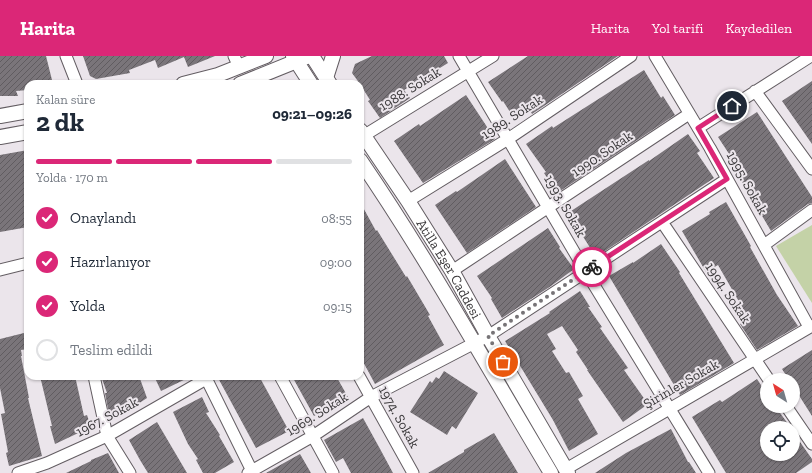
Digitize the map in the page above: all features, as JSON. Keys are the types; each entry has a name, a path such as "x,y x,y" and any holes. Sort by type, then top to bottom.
{"main road":[{"path":"199,80 218,75 236,62 266,56"},
{"path":"312,56 327,80"},
{"path":"328,80 333,56"},
{"path":"249,80 300,58 309,80"},
{"path":"0,116 24,112"},
{"path":"0,136 24,133"},
{"name":"Atilla Eşer Caddesi","path":"364,139 408,201 452,271 567,471"},
{"name":"Atilla Eşer Caddesi","path":"364,166 395,212 551,473"}],"street":[{"path":"66,56 75,80"},
{"name":"1993. Sokak","path":"458,56 586,272 709,473"},
{"name":"1988. Sokak","path":"364,133 493,56"},
{"name":"1989. Sokak","path":"408,201 508,139 631,56"},
{"name":"1995. Sokak","path":"655,56 698,128 811,326"},
{"path":"698,128 810,56"},
{"path":"755,91 812,170"},
{"name":"1990. Sokak","path":"452,271 689,114"},
{"name":"1969. Sokak","path":"251,472 313,436 371,397 488,336 727,179"},
{"path":"764,245 812,210"},
{"name":"1994. Sokak","path":"662,222 764,373"},
{"path":"0,270 24,264"},
{"name":"Şirinler Sokak","path":"567,471 811,326"},
{"path":"95,380 107,436 130,473"},
{"name":"1967. Sokak","path":"18,473 48,468 107,436 202,380"},
{"path":"206,380 251,472"},
{"path":"282,380 333,473"},
{"name":"1974. Sokak","path":"362,380 413,473"},
{"path":"791,413 812,444"}],"green space":[{"path":"812,225 812,303 776,246"}],"building":[{"path":"0,56 46,56 52,80 24,80 24,90 16,91 18,96 0,96"},
{"path":"83,56 215,56 188,67 184,57 158,68 155,60 129,70 130,73 96,79 90,76"},
{"path":"372,56 444,56 448,63 404,90 410,98 380,118 368,101 370,100 364,90 364,80 357,80 352,73 355,64"},
{"path":"528,56 618,56 532,114 530,110 515,120 503,101 502,102 488,82"},
{"path":"644,70 661,98 663,96 675,115 557,193 544,173 546,172 526,144 552,126 553,128"},
{"path":"812,81 812,144 782,101"},
{"path":"466,95 495,139 423,183 394,141 419,124 420,126"},
{"path":"757,112 812,197 812,203 808,204 771,231 732,165 735,163 718,137"},
{"path":"688,134 700,151 697,153 714,178 596,257 568,213"},
{"path":"24,151 24,228 0,232 0,155"},
{"path":"505,159 536,207 467,253 435,205 456,191 457,192"},
{"path":"726,202 777,295 798,326 757,350 740,324 749,319 718,265 706,272 682,231 710,214 709,212"},
{"path":"364,209 376,231 377,230 406,277 407,276 430,315 428,316 444,345 375,384 364,363"},
{"path":"548,228 560,247 559,248 574,269 502,318 491,299 492,298 477,276"},
{"path":"661,244 680,272 679,273 734,363 680,395 609,276 633,263"},
{"path":"580,291 590,307 588,307 602,327 600,328 628,368 624,370 648,404 623,422 587,370 576,352 578,350 562,326 547,334 556,349 552,351 566,373 569,372 583,396 578,399 598,434 569,451 553,420 505,341 550,313 549,312"},
{"path":"24,333 24,350 21,350 21,356 24,380 26,380 28,398 42,456 9,466 1,414 5,413 0,388 0,339"},
{"path":"812,350 812,416 800,397 800,373 785,373 782,369"},
{"path":"444,371 478,393 456,429 452,426 447,435 410,412 430,381 432,383 436,377 439,379"},
{"path":"757,379 760,384 760,413 780,413 786,421 760,421 760,461 800,461 800,442 812,459 812,462 796,473 726,473 692,417 720,400 722,402"},
{"path":"41,380 76,380 84,416 87,415 91,427 55,444 50,426 52,426"},
{"path":"102,380 140,380 147,398 115,419 110,419 105,393 107,393"},
{"path":"156,380 184,380 161,391"},
{"path":"219,380 261,380 289,431 256,448"},
{"path":"294,380 338,380 348,397 314,416"},
{"path":"202,397 209,412 206,413 220,435 219,436 234,462 215,473 203,473 196,460 198,459 188,444 173,412"},
{"path":"363,418 393,473 351,473 343,458 336,462 324,440"},
{"path":"157,422 187,473 148,473 140,460 129,440"},
{"path":"671,429 688,462 696,473 595,473 626,453"},
{"path":"494,433 518,473 428,473 464,452 464,450"},
{"path":"108,453 119,473 66,473 91,460"},
{"path":"300,454 311,473 266,473"}],"way so far":[{"path":"503,362 488,336 592,267"}],"route":[{"path":"592,267 727,179 698,128 732,106"}]}
